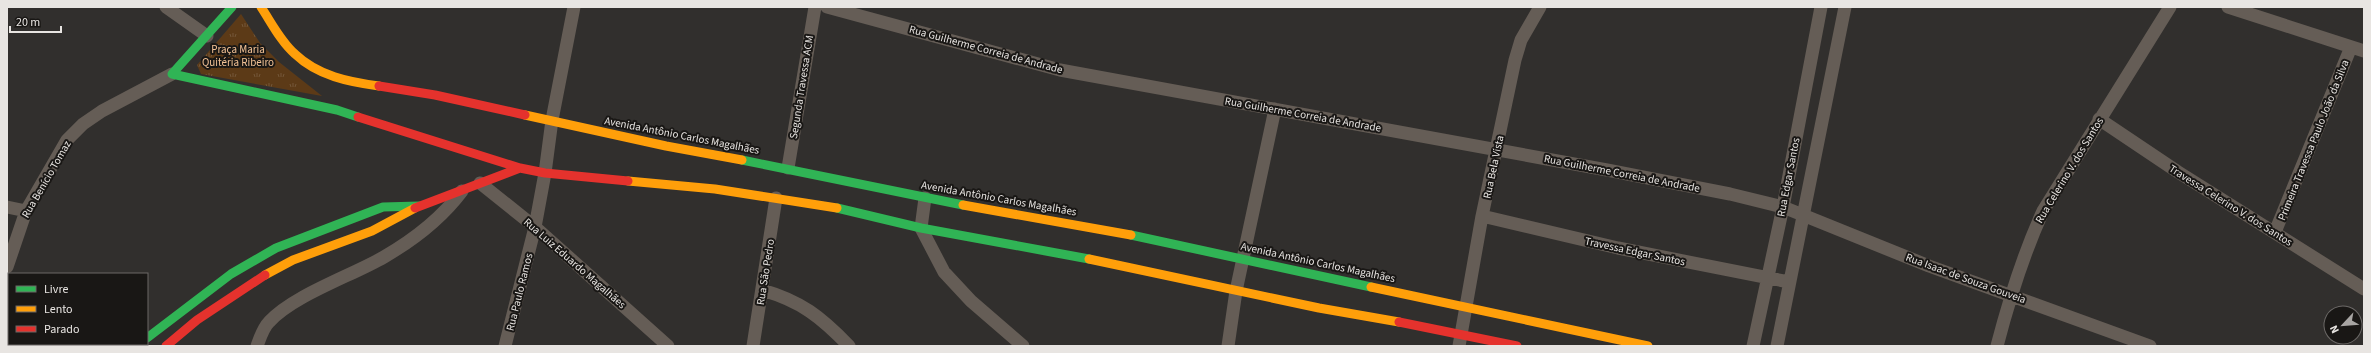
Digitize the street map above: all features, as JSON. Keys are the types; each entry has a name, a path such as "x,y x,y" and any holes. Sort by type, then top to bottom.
{"main road":[{"path":"172,74 232,7"},
{"name":"Avenida Antônio Carlos Magalhães","path":"261,7 294,54 315,69 344,85 435,94 666,146 788,168 925,198 1097,228 1243,257 1648,346"},
{"path":"172,74 338,106 458,149 520,168 545,173 715,189 833,208 921,228 1070,255 1319,308 1460,340 1516,346"},
{"path":"166,346 197,320 274,270 300,258 383,226 419,206 520,168"},
{"path":"148,337 220,282 276,248 383,208 406,205 419,206"}],"street":[{"path":"166,7 207,36"},
{"name":"Rua Paulo Ramos","path":"506,346 535,227 545,173 552,120 574,7"},
{"name":"Segunda Travessa ACM","path":"788,168 814,7"},
{"name":"Rua Guilherme Correia de Andrade","path":"827,7 1060,70 1275,108 1730,194 1783,207"},
{"name":"Rua Bela Vista","path":"1460,340 1482,216 1521,40 1540,7"},
{"name":"Rua Edgar Santos","path":"1753,346 1766,278 1783,207 1821,7"},
{"name":"Rua Edgar Santos","path":"1777,346 1845,7"},
{"name":"Rua Celerino V. dos Santos","path":"1997,346 2011,294 2030,240 2043,211 2170,7"},
{"path":"2228,7 2364,52"},
{"name":"Primeira Travessa Paulo João da Silva","path":"2275,232 2351,48"},
{"name":"Rua Benício Tomaz","path":"7,267 26,211 67,140 83,124 102,111 172,74"},
{"path":"1228,346 1236,291 1275,108"},
{"name":"Travessa Celerino V. dos Santos","path":"2099,119 2178,172 2364,289"},
{"name":"Rua Luiz Eduardo Magalhães","path":"480,183 535,227 668,346"},
{"path":"257,346 269,322 285,309 384,256 420,233 447,211 462,191"},
{"name":"Rua São Pedro","path":"753,346 776,198"},
{"path":"925,198 921,228 944,272 971,301 1023,346"},
{"path":"7,207 26,211"},
{"name":"Rua Isaac de Souza Gouveia","path":"1783,207 1802,216 1929,266 2011,294 2150,346"},
{"name":"Travessa Edgar Santos","path":"1482,216 1618,248 1789,282"},
{"path":"762,290 794,300 805,307 848,346"}],"green space":[{"name":"Praça Maria Quitéria Ribeiro","path":"241,14 260,43 279,62 322,96 201,74 197,65"}],"traffic: fast":[{"path":"232,7 172,74 337,110 358,117"},
{"path":"742,160 963,205"},
{"path":"148,337 231,274 276,248 383,207 419,206"},
{"path":"837,208 921,228 1089,259"},
{"path":"1131,235 1371,287"}],"traffic: slow":[{"path":"261,7 285,44 304,62 334,77 379,86"},
{"path":"525,115 666,146 742,160"},
{"path":"628,181 715,189 837,208"},
{"path":"963,205 1131,235"},
{"path":"265,275 293,260 372,231 415,208"},
{"path":"1089,259 1319,308 1399,322"},
{"path":"1371,287 1648,346"}],"traffic: jam":[{"path":"379,86 435,95 525,115"},
{"path":"358,117 520,168 545,173 628,181"},
{"path":"415,208 520,168"},
{"path":"166,346 197,320 265,275"},
{"path":"1399,322 1517,346"}]}
